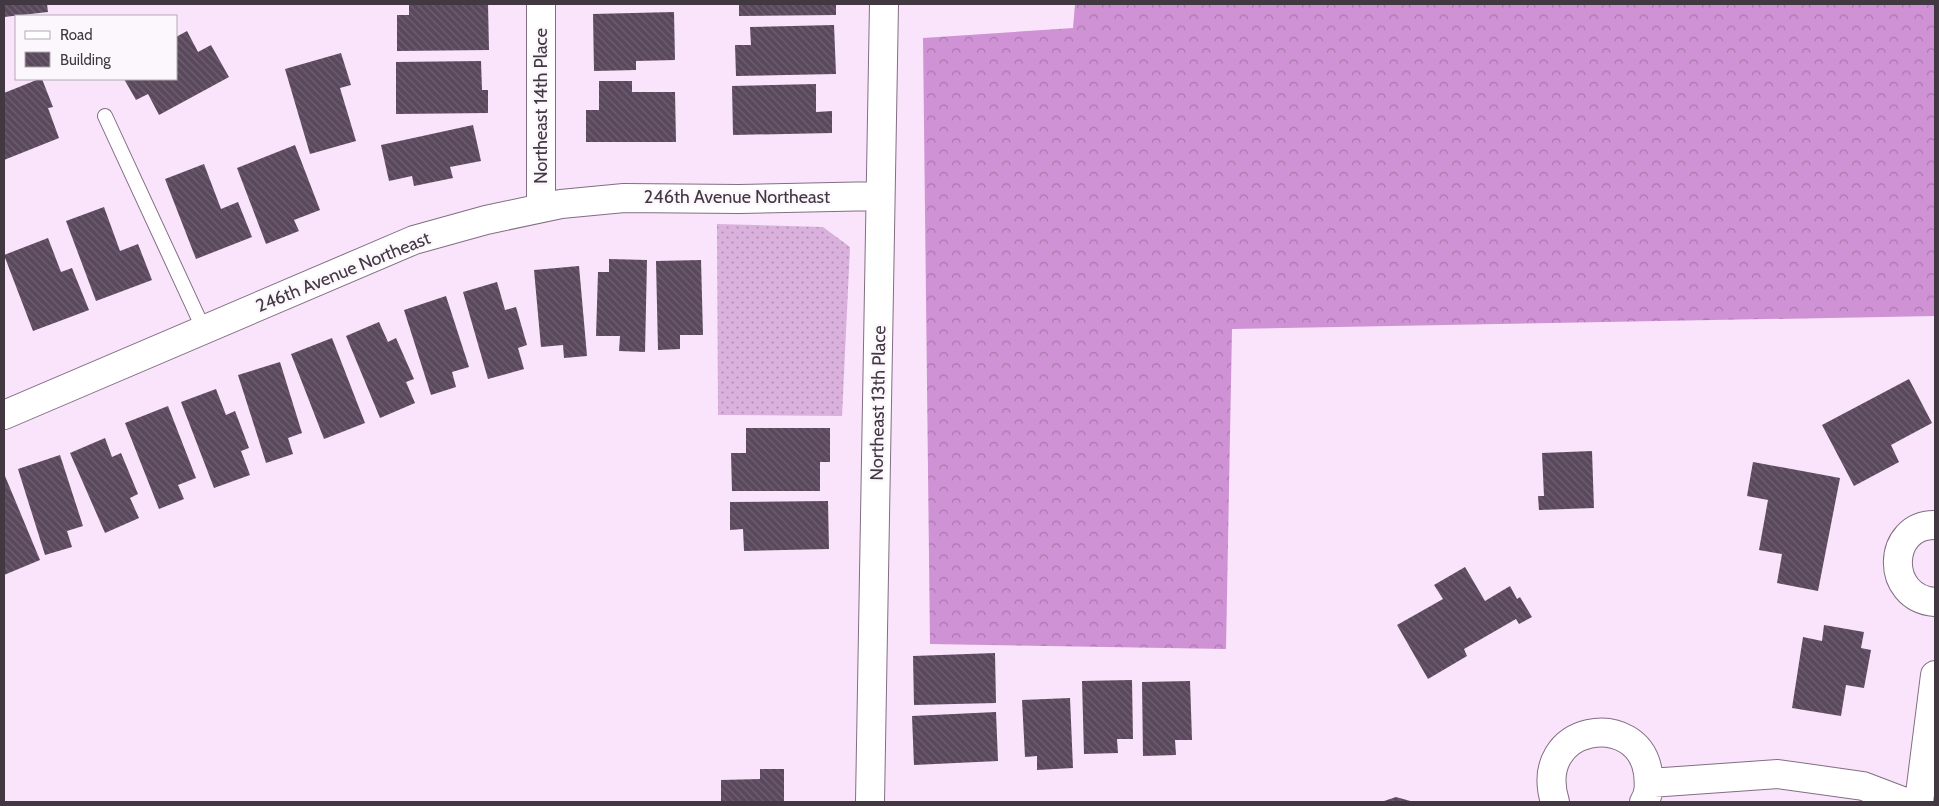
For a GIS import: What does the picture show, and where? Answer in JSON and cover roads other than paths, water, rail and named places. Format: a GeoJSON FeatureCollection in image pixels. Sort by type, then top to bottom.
{"type":"FeatureCollection","features":[{"type":"Feature","properties":{"kind":"street","name":"Northeast 14th Place"},"geometry":{"type":"LineString","coordinates":[[541,4],[541,208]]}},
{"type":"Feature","properties":{"kind":"street","name":"Northeast 13th Place"},"geometry":{"type":"LineString","coordinates":[[870,802],[881,268],[880,196],[884,4]]}},
{"type":"Feature","properties":{"kind":"street","name":"246th Avenue Northeast"},"geometry":{"type":"LineString","coordinates":[[4,415],[414,240],[486,220],[561,204],[624,198],[739,199],[880,196]]}},
{"type":"Feature","properties":{"kind":"street"},"geometry":{"type":"LineString","coordinates":[[1935,525],[1918,529],[1907,537],[1900,548],[1897,561],[1898,575],[1905,587],[1915,596],[1935,602]]}},
{"type":"Feature","properties":{"kind":"street"},"geometry":{"type":"LineString","coordinates":[[1919,802],[1935,675]]}},
{"type":"Feature","properties":{"kind":"street"},"geometry":{"type":"LineString","coordinates":[[1556,802],[1551,788],[1552,772],[1557,757],[1567,744],[1581,735],[1597,732],[1614,733],[1629,740],[1640,752],[1647,767],[1647,793],[1778,774],[1863,786],[1905,802]]}},
{"type":"Feature","properties":{"kind":"lane"},"geometry":{"type":"LineString","coordinates":[[105,116],[204,330]]}}]}
